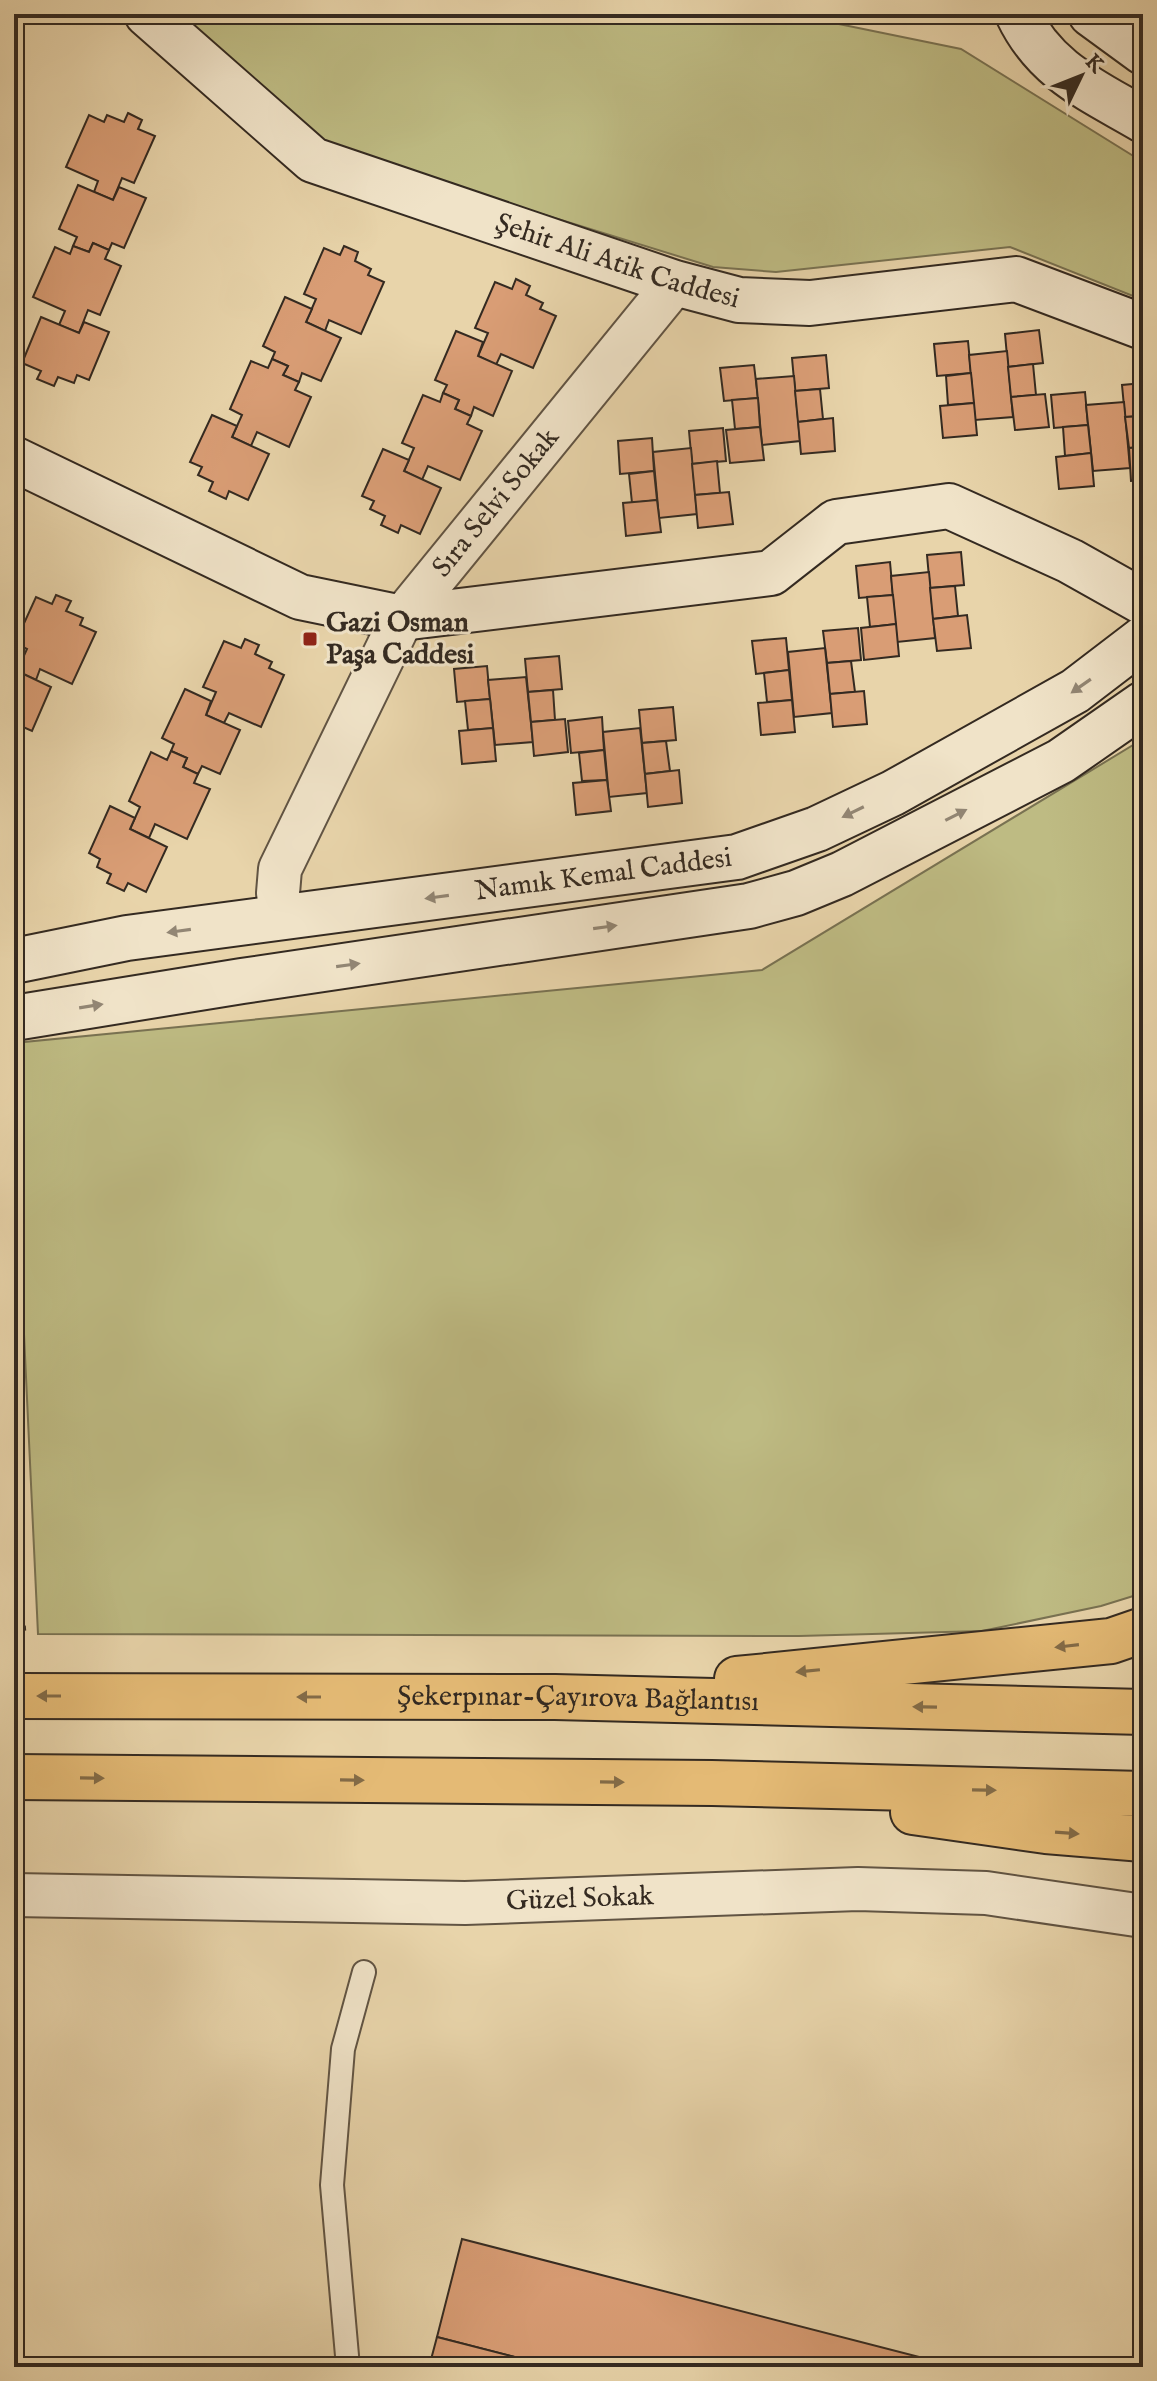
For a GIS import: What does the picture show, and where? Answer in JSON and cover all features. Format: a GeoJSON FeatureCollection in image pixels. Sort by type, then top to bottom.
{"type":"FeatureCollection","features":[{"type":"Feature","properties":{"kind":"highway"},"geometry":{"type":"LineString","coordinates":[[555,1697],[1030,1651],[1111,1641],[1143,1630]]}},
{"type":"Feature","properties":{"kind":"highway","name":"Şekerpınar-Çayırova Bağlantısı"},"geometry":{"type":"LineString","coordinates":[[14,1696],[555,1697],[1143,1712]]}},
{"type":"Feature","properties":{"kind":"highway"},"geometry":{"type":"LineString","coordinates":[[14,1777],[712,1783],[1143,1794]]}},
{"type":"Feature","properties":{"kind":"highway"},"geometry":{"type":"LineString","coordinates":[[712,1783],[1046,1831],[1143,1839]]}},
{"type":"Feature","properties":{"kind":"street","name":"Şehit Ali Atik Caddesi"},"geometry":{"type":"LineString","coordinates":[[147,14],[313,160],[675,283],[739,300],[810,303],[1016,279],[1143,327]]}},
{"type":"Feature","properties":{"kind":"street"},"geometry":{"type":"LineString","coordinates":[[1018,14],[1028,35],[1055,66],[1090,91],[1143,120]]}},
{"type":"Feature","properties":{"kind":"street"},"geometry":{"type":"LineString","coordinates":[[1091,14],[1143,52]]}},
{"type":"Feature","properties":{"kind":"street","name":"Sıra Selvi Sokak"},"geometry":{"type":"LineString","coordinates":[[281,917],[278,893],[280,869],[402,618],[675,283]]}},
{"type":"Feature","properties":{"kind":"street"},"geometry":{"type":"LineString","coordinates":[[14,459],[300,597],[402,618],[771,573],[836,522],[949,506],[1070,561],[1143,602]]}},
{"type":"Feature","properties":{"kind":"street","name":"Namık Kemal Caddesi"},"geometry":{"type":"LineString","coordinates":[[14,961],[127,938],[737,857],[817,829],[893,793],[1075,691],[1143,639]]}},
{"type":"Feature","properties":{"kind":"street","name":"Namık Kemal Caddesi"},"geometry":{"type":"LineString","coordinates":[[14,1018],[258,978],[749,906],[796,893],[842,874],[1061,761],[1143,704]]}},
{"type":"Feature","properties":{"kind":"street","name":"Güzel Sokak"},"geometry":{"type":"LineString","coordinates":[[14,1895],[465,1903],[858,1889],[986,1893],[1143,1916]]}},
{"type":"Feature","properties":{"kind":"lane"},"geometry":{"type":"LineString","coordinates":[[348,2367],[332,2185],[343,2049],[364,1972]]}},
{"type":"Feature","properties":{"kind":"path"},"geometry":{"type":"LineString","coordinates":[[14,1629],[26,1628]]}},
{"type":"Feature","properties":{"kind":"shaded area"},"geometry":{"type":"Polygon","coordinates":[[[171,14],[790,14],[961,49],[1143,162],[1143,300],[1010,247],[776,272],[713,267],[326,147],[171,14]]]}},
{"type":"Feature","properties":{"kind":"shaded area"},"geometry":{"type":"Polygon","coordinates":[[[1143,739],[1143,1593],[1101,1606],[982,1631],[799,1636],[38,1634],[14,1120],[14,1043],[762,970],[1143,739]]]}},
{"type":"Feature","properties":{"kind":"building"},"geometry":{"type":"Polygon","coordinates":[[[128,113],[142,120],[138,129],[155,136],[134,183],[122,178],[113,200],[94,192],[98,181],[66,167],[89,115],[104,122],[107,115],[124,122],[128,113]]]}},
{"type":"Feature","properties":{"kind":"building"},"geometry":{"type":"Polygon","coordinates":[[[78,185],[113,200],[119,187],[146,198],[124,248],[112,243],[109,250],[93,243],[89,252],[73,246],[77,237],[59,229],[78,185]]]}},
{"type":"Feature","properties":{"kind":"building"},"geometry":{"type":"Polygon","coordinates":[[[93,243],[109,250],[105,259],[121,266],[100,315],[88,310],[79,333],[59,325],[65,311],[33,297],[55,247],[70,254],[73,246],[89,252],[93,243]]]}},
{"type":"Feature","properties":{"kind":"building"},"geometry":{"type":"Polygon","coordinates":[[[344,246],[358,252],[355,261],[371,269],[368,275],[384,282],[361,334],[329,320],[325,331],[306,322],[316,299],[304,294],[324,248],[340,255],[344,246]]]}},
{"type":"Feature","properties":{"kind":"building"},"geometry":{"type":"Polygon","coordinates":[[[516,279],[530,286],[526,295],[543,303],[540,309],[556,316],[533,368],[501,354],[496,365],[478,356],[488,333],[475,328],[495,282],[512,289],[516,279]]]}},
{"type":"Feature","properties":{"kind":"building"},"geometry":{"type":"Polygon","coordinates":[[[285,297],[312,309],[306,322],[341,338],[321,381],[302,373],[299,382],[283,375],[288,366],[272,359],[275,352],[263,346],[285,297]]]}},
{"type":"Feature","properties":{"kind":"building"},"geometry":{"type":"Polygon","coordinates":[[[41,317],[79,333],[84,322],[109,332],[89,380],[77,375],[74,383],[58,377],[54,386],[37,379],[41,371],[22,363],[41,317]]]}},
{"type":"Feature","properties":{"kind":"building"},"geometry":{"type":"Polygon","coordinates":[[[1039,330],[1043,363],[1008,367],[1005,334],[1039,330]]]}},
{"type":"Feature","properties":{"kind":"building"},"geometry":{"type":"Polygon","coordinates":[[[456,331],[483,342],[478,356],[512,371],[493,416],[474,407],[471,416],[455,409],[459,400],[443,393],[447,385],[435,380],[456,331]]]}},
{"type":"Feature","properties":{"kind":"building"},"geometry":{"type":"Polygon","coordinates":[[[968,341],[971,373],[937,376],[934,344],[968,341]]]}},
{"type":"Feature","properties":{"kind":"building"},"geometry":{"type":"Polygon","coordinates":[[[1007,351],[1013,417],[975,420],[969,355],[1007,351]]]}},
{"type":"Feature","properties":{"kind":"building"},"geometry":{"type":"Polygon","coordinates":[[[826,355],[829,388],[795,391],[792,358],[826,355]]]}},
{"type":"Feature","properties":{"kind":"building"},"geometry":{"type":"Polygon","coordinates":[[[272,359],[288,366],[283,375],[299,382],[295,390],[311,397],[289,447],[257,432],[251,446],[232,437],[242,415],[230,409],[251,361],[268,368],[272,359]]]}},
{"type":"Feature","properties":{"kind":"building"},"geometry":{"type":"Polygon","coordinates":[[[1033,364],[1036,395],[1011,397],[1008,367],[1033,364]]]}},
{"type":"Feature","properties":{"kind":"building"},"geometry":{"type":"Polygon","coordinates":[[[754,365],[758,398],[724,401],[720,368],[754,365]]]}},
{"type":"Feature","properties":{"kind":"building"},"geometry":{"type":"Polygon","coordinates":[[[971,373],[974,403],[948,405],[946,376],[971,373]]]}},
{"type":"Feature","properties":{"kind":"building"},"geometry":{"type":"Polygon","coordinates":[[[794,376],[800,441],[762,445],[756,379],[794,376]]]}},
{"type":"Feature","properties":{"kind":"building"},"geometry":{"type":"Polygon","coordinates":[[[1143,383],[1143,416],[1125,417],[1122,385],[1143,383]]]}},
{"type":"Feature","properties":{"kind":"building"},"geometry":{"type":"Polygon","coordinates":[[[820,389],[823,419],[798,422],[795,391],[820,389]]]}},
{"type":"Feature","properties":{"kind":"building"},"geometry":{"type":"Polygon","coordinates":[[[1085,392],[1088,425],[1054,428],[1051,395],[1085,392]]]}},
{"type":"Feature","properties":{"kind":"building"},"geometry":{"type":"Polygon","coordinates":[[[443,393],[459,400],[455,409],[471,416],[467,424],[482,431],[460,480],[428,466],[422,480],[404,471],[414,448],[402,443],[423,395],[440,402],[443,393]]]}},
{"type":"Feature","properties":{"kind":"building"},"geometry":{"type":"Polygon","coordinates":[[[1045,394],[1049,427],[1015,430],[1011,397],[1045,394]]]}},
{"type":"Feature","properties":{"kind":"building"},"geometry":{"type":"Polygon","coordinates":[[[758,398],[760,427],[735,429],[732,400],[758,398]]]}},
{"type":"Feature","properties":{"kind":"building"},"geometry":{"type":"Polygon","coordinates":[[[1124,402],[1130,468],[1093,471],[1086,405],[1124,402]]]}},
{"type":"Feature","properties":{"kind":"building"},"geometry":{"type":"Polygon","coordinates":[[[974,403],[977,435],[943,438],[940,406],[974,403]]]}},
{"type":"Feature","properties":{"kind":"building"},"geometry":{"type":"Polygon","coordinates":[[[212,415],[237,426],[232,437],[269,454],[248,500],[229,491],[226,499],[209,491],[213,482],[198,475],[202,467],[190,462],[212,415]]]}},
{"type":"Feature","properties":{"kind":"building"},"geometry":{"type":"Polygon","coordinates":[[[1143,416],[1143,447],[1129,448],[1125,417],[1143,416]]]}},
{"type":"Feature","properties":{"kind":"building"},"geometry":{"type":"Polygon","coordinates":[[[833,418],[835,451],[801,454],[798,422],[833,418]]]}},
{"type":"Feature","properties":{"kind":"building"},"geometry":{"type":"Polygon","coordinates":[[[1088,425],[1091,453],[1065,456],[1063,427],[1088,425]]]}},
{"type":"Feature","properties":{"kind":"building"},"geometry":{"type":"Polygon","coordinates":[[[760,427],[764,460],[730,463],[726,430],[760,427]]]}},
{"type":"Feature","properties":{"kind":"building"},"geometry":{"type":"Polygon","coordinates":[[[723,428],[726,461],[692,464],[689,431],[723,428]]]}},
{"type":"Feature","properties":{"kind":"building"},"geometry":{"type":"Polygon","coordinates":[[[652,438],[654,471],[620,474],[618,441],[652,438]]]}},
{"type":"Feature","properties":{"kind":"building"},"geometry":{"type":"Polygon","coordinates":[[[1143,447],[1143,480],[1131,481],[1129,448],[1143,447]]]}},
{"type":"Feature","properties":{"kind":"building"},"geometry":{"type":"Polygon","coordinates":[[[691,448],[697,514],[659,518],[653,452],[691,448]]]}},
{"type":"Feature","properties":{"kind":"building"},"geometry":{"type":"Polygon","coordinates":[[[383,449],[409,460],[404,471],[441,488],[420,534],[401,525],[398,533],[381,525],[385,516],[370,509],[374,501],[362,496],[383,449]]]}},
{"type":"Feature","properties":{"kind":"building"},"geometry":{"type":"Polygon","coordinates":[[[1091,453],[1094,486],[1059,489],[1056,457],[1091,453]]]}},
{"type":"Feature","properties":{"kind":"building"},"geometry":{"type":"Polygon","coordinates":[[[717,461],[720,493],[695,495],[692,464],[717,461]]]}},
{"type":"Feature","properties":{"kind":"building"},"geometry":{"type":"Polygon","coordinates":[[[654,471],[657,500],[632,503],[629,474],[654,471]]]}},
{"type":"Feature","properties":{"kind":"building"},"geometry":{"type":"Polygon","coordinates":[[[729,492],[733,524],[698,528],[695,495],[729,492]]]}},
{"type":"Feature","properties":{"kind":"building"},"geometry":{"type":"Polygon","coordinates":[[[657,500],[661,532],[626,536],[623,503],[657,500]]]}},
{"type":"Feature","properties":{"kind":"building"},"geometry":{"type":"Polygon","coordinates":[[[961,552],[964,585],[930,588],[927,555],[961,552]]]}},
{"type":"Feature","properties":{"kind":"building"},"geometry":{"type":"Polygon","coordinates":[[[890,562],[893,595],[859,598],[856,566],[890,562]]]}},
{"type":"Feature","properties":{"kind":"building"},"geometry":{"type":"Polygon","coordinates":[[[929,572],[935,638],[897,642],[891,576],[929,572]]]}},
{"type":"Feature","properties":{"kind":"building"},"geometry":{"type":"Polygon","coordinates":[[[955,586],[958,616],[933,619],[930,588],[955,586]]]}},
{"type":"Feature","properties":{"kind":"building"},"geometry":{"type":"Polygon","coordinates":[[[56,595],[71,601],[66,611],[83,618],[80,625],[96,632],[72,684],[40,669],[36,680],[17,671],[27,649],[15,643],[36,597],[52,604],[56,595]]]}},
{"type":"Feature","properties":{"kind":"building"},"geometry":{"type":"Polygon","coordinates":[[[893,595],[896,624],[870,627],[867,597],[893,595]]]}},
{"type":"Feature","properties":{"kind":"building"},"geometry":{"type":"Polygon","coordinates":[[[967,615],[971,648],[937,651],[933,619],[967,615]]]}},
{"type":"Feature","properties":{"kind":"building"},"geometry":{"type":"Polygon","coordinates":[[[896,624],[899,656],[864,660],[861,628],[896,624]]]}},
{"type":"Feature","properties":{"kind":"building"},"geometry":{"type":"Polygon","coordinates":[[[858,628],[861,660],[827,663],[823,631],[858,628]]]}},
{"type":"Feature","properties":{"kind":"building"},"geometry":{"type":"Polygon","coordinates":[[[786,638],[789,670],[756,674],[752,641],[786,638]]]}},
{"type":"Feature","properties":{"kind":"building"},"geometry":{"type":"Polygon","coordinates":[[[245,639],[259,645],[255,654],[272,662],[269,668],[284,675],[261,727],[229,713],[224,723],[206,715],[216,692],[203,687],[224,641],[241,648],[245,639]]]}},
{"type":"Feature","properties":{"kind":"building"},"geometry":{"type":"Polygon","coordinates":[[[825,648],[832,713],[794,717],[788,652],[825,648]]]}},
{"type":"Feature","properties":{"kind":"building"},"geometry":{"type":"Polygon","coordinates":[[[14,654],[23,658],[17,671],[51,687],[32,731],[14,723],[14,654]]]}},
{"type":"Feature","properties":{"kind":"building"},"geometry":{"type":"Polygon","coordinates":[[[559,656],[562,689],[528,692],[525,659],[559,656]]]}},
{"type":"Feature","properties":{"kind":"building"},"geometry":{"type":"Polygon","coordinates":[[[851,661],[855,692],[830,694],[827,663],[851,661]]]}},
{"type":"Feature","properties":{"kind":"building"},"geometry":{"type":"Polygon","coordinates":[[[487,666],[490,699],[457,702],[454,669],[487,666]]]}},
{"type":"Feature","properties":{"kind":"building"},"geometry":{"type":"Polygon","coordinates":[[[789,670],[792,700],[767,702],[764,673],[789,670]]]}},
{"type":"Feature","properties":{"kind":"building"},"geometry":{"type":"Polygon","coordinates":[[[526,677],[533,742],[495,745],[488,680],[526,677]]]}},
{"type":"Feature","properties":{"kind":"building"},"geometry":{"type":"Polygon","coordinates":[[[185,689],[211,701],[206,715],[240,730],[220,774],[202,766],[198,774],[183,767],[187,758],[171,751],[174,744],[162,738],[185,689]]]}},
{"type":"Feature","properties":{"kind":"building"},"geometry":{"type":"Polygon","coordinates":[[[553,690],[555,720],[531,722],[528,692],[553,690]]]}},
{"type":"Feature","properties":{"kind":"building"},"geometry":{"type":"Polygon","coordinates":[[[864,691],[867,724],[833,727],[830,694],[864,691]]]}},
{"type":"Feature","properties":{"kind":"building"},"geometry":{"type":"Polygon","coordinates":[[[490,699],[493,728],[468,730],[465,701],[490,699]]]}},
{"type":"Feature","properties":{"kind":"building"},"geometry":{"type":"Polygon","coordinates":[[[792,700],[795,732],[761,735],[758,703],[792,700]]]}},
{"type":"Feature","properties":{"kind":"building"},"geometry":{"type":"Polygon","coordinates":[[[673,707],[676,740],[642,743],[639,710],[673,707]]]}},
{"type":"Feature","properties":{"kind":"building"},"geometry":{"type":"Polygon","coordinates":[[[602,717],[604,750],[571,753],[568,721],[602,717]]]}},
{"type":"Feature","properties":{"kind":"building"},"geometry":{"type":"Polygon","coordinates":[[[565,719],[568,752],[534,756],[531,722],[565,719]]]}},
{"type":"Feature","properties":{"kind":"building"},"geometry":{"type":"Polygon","coordinates":[[[493,728],[496,761],[462,764],[459,731],[493,728]]]}},
{"type":"Feature","properties":{"kind":"building"},"geometry":{"type":"Polygon","coordinates":[[[640,728],[647,793],[609,797],[603,732],[640,728]]]}},
{"type":"Feature","properties":{"kind":"building"},"geometry":{"type":"Polygon","coordinates":[[[666,741],[670,771],[645,774],[642,743],[666,741]]]}},
{"type":"Feature","properties":{"kind":"building"},"geometry":{"type":"Polygon","coordinates":[[[604,750],[607,780],[582,781],[579,753],[604,750]]]}},
{"type":"Feature","properties":{"kind":"building"},"geometry":{"type":"Polygon","coordinates":[[[171,751],[187,758],[183,767],[198,774],[194,783],[210,789],[187,839],[155,824],[149,838],[130,829],[140,807],[129,801],[151,752],[167,760],[171,751]]]}},
{"type":"Feature","properties":{"kind":"building"},"geometry":{"type":"Polygon","coordinates":[[[679,770],[682,803],[648,807],[645,774],[679,770]]]}},
{"type":"Feature","properties":{"kind":"building"},"geometry":{"type":"Polygon","coordinates":[[[607,780],[611,811],[576,815],[573,783],[607,780]]]}},
{"type":"Feature","properties":{"kind":"building"},"geometry":{"type":"Polygon","coordinates":[[[110,806],[135,818],[130,829],[167,847],[146,892],[128,883],[124,891],[107,883],[111,874],[97,867],[100,859],[89,853],[110,806]]]}},
{"type":"Feature","properties":{"kind":"building"},"geometry":{"type":"Polygon","coordinates":[[[462,2239],[958,2367],[554,2367],[437,2337],[462,2239]]]}},
{"type":"Feature","properties":{"kind":"building"},"geometry":{"type":"Polygon","coordinates":[[[437,2337],[554,2367],[429,2367],[437,2337]]]}},
{"type":"Feature","properties":{"kind":"place","name":"Gazi Osman Paşa Caddesi"},"geometry":{"type":"Point","coordinates":[310,639]}}]}
